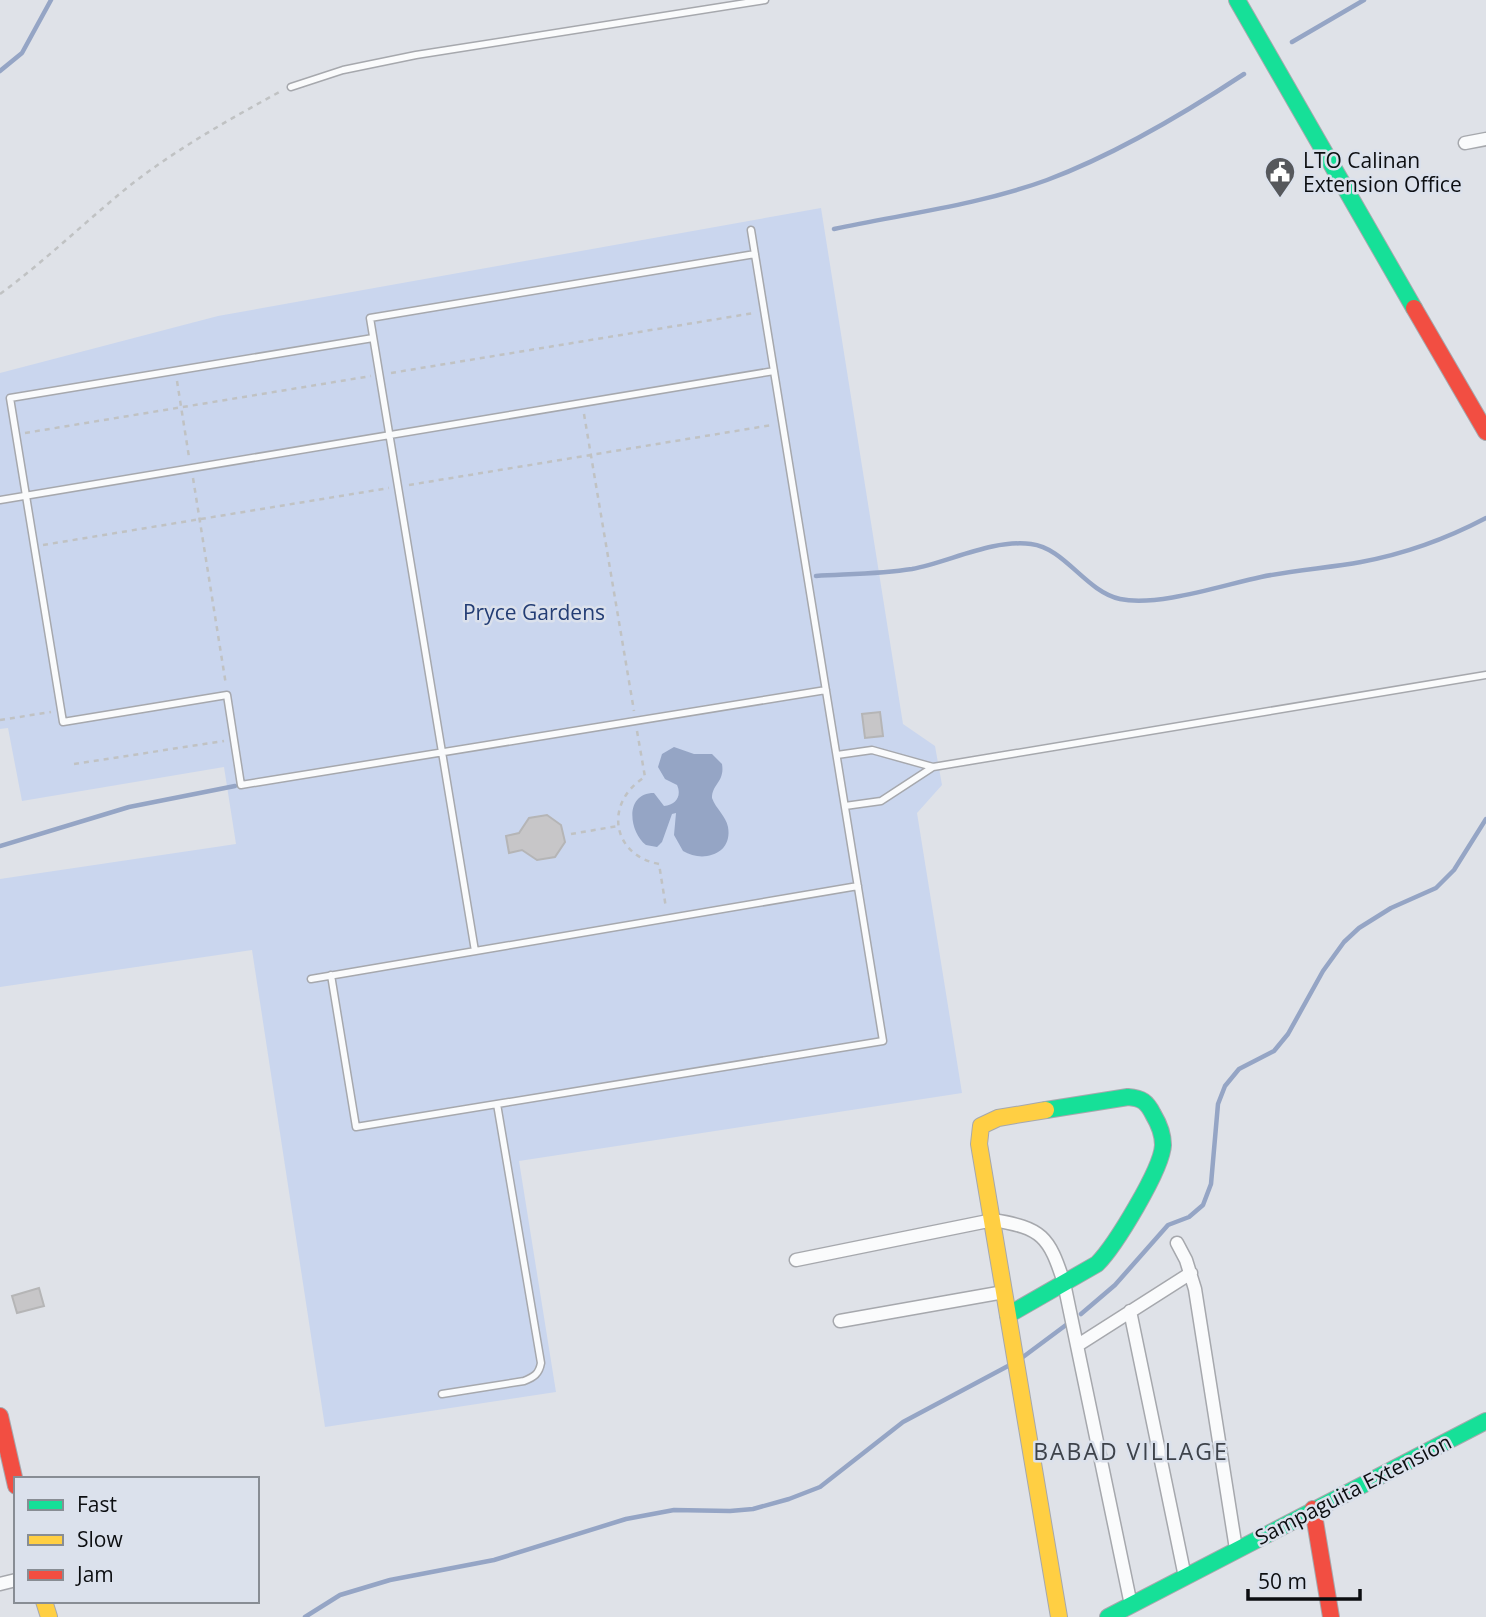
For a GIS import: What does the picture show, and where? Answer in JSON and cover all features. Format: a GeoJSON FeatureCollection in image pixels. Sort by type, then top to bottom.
{"type":"FeatureCollection","features":[{"type":"Feature","properties":{"kind":"main road"},"geometry":{"type":"LineString","coordinates":[[1237,0],[1486,432]]}},
{"type":"Feature","properties":{"kind":"main road"},"geometry":{"type":"LineString","coordinates":[[1008,1315],[1097,1264],[1107,1254],[1149,1182],[1160,1159],[1163,1145],[1161,1127],[1148,1104],[1140,1098],[1128,1097],[998,1118],[981,1126],[979,1144],[1059,1617]]}},
{"type":"Feature","properties":{"kind":"main road"},"geometry":{"type":"LineString","coordinates":[[0,1416],[14,1477]]}},
{"type":"Feature","properties":{"kind":"main road","name":"Sampaguita Extension"},"geometry":{"type":"LineString","coordinates":[[1108,1617],[1486,1421]]}},
{"type":"Feature","properties":{"kind":"main road"},"geometry":{"type":"LineString","coordinates":[[1313,1509],[1331,1617]]}},
{"type":"Feature","properties":{"kind":"street"},"geometry":{"type":"LineString","coordinates":[[1465,143],[1486,139]]}},
{"type":"Feature","properties":{"kind":"street"},"geometry":{"type":"LineString","coordinates":[[796,1260],[993,1220],[1020,1224],[1046,1240],[1055,1254],[1064,1283],[1131,1605]]}},
{"type":"Feature","properties":{"kind":"street"},"geometry":{"type":"LineString","coordinates":[[1177,1243],[1191,1273],[1236,1549]]}},
{"type":"Feature","properties":{"kind":"street"},"geometry":{"type":"LineString","coordinates":[[1077,1345],[1191,1273]]}},
{"type":"Feature","properties":{"kind":"street"},"geometry":{"type":"LineString","coordinates":[[840,1321],[1004,1292]]}},
{"type":"Feature","properties":{"kind":"street"},"geometry":{"type":"LineString","coordinates":[[1130,1311],[1185,1577]]}},
{"type":"Feature","properties":{"kind":"lane"},"geometry":{"type":"LineString","coordinates":[[290,86],[343,70],[416,55],[765,0]]}},
{"type":"Feature","properties":{"kind":"lane"},"geometry":{"type":"LineString","coordinates":[[331,975],[356,1127],[883,1041],[751,230]]}},
{"type":"Feature","properties":{"kind":"lane"},"geometry":{"type":"LineString","coordinates":[[475,951],[370,318],[755,254]]}},
{"type":"Feature","properties":{"kind":"lane"},"geometry":{"type":"LineString","coordinates":[[373,338],[10,398],[63,722],[227,695],[241,785],[826,690]]}},
{"type":"Feature","properties":{"kind":"lane"},"geometry":{"type":"LineString","coordinates":[[0,500],[774,371]]}},
{"type":"Feature","properties":{"kind":"lane"},"geometry":{"type":"LineString","coordinates":[[845,806],[881,801],[933,767],[1486,675]]}},
{"type":"Feature","properties":{"kind":"lane"},"geometry":{"type":"LineString","coordinates":[[837,755],[872,750],[933,767]]}},
{"type":"Feature","properties":{"kind":"lane"},"geometry":{"type":"LineString","coordinates":[[311,979],[858,886]]}},
{"type":"Feature","properties":{"kind":"lane"},"geometry":{"type":"LineString","coordinates":[[442,1394],[524,1381],[540,1370],[541,1363],[497,1104]]}},
{"type":"Feature","properties":{"kind":"path"},"geometry":{"type":"LineString","coordinates":[[0,294],[150,171],[233,118],[290,86]]}},
{"type":"Feature","properties":{"kind":"path"},"geometry":{"type":"LineString","coordinates":[[176,370],[227,695]]}},
{"type":"Feature","properties":{"kind":"path"},"geometry":{"type":"LineString","coordinates":[[582,403],[645,778],[626,792],[621,803],[618,826],[632,852],[649,862],[659,864],[668,918]]}},
{"type":"Feature","properties":{"kind":"path"},"geometry":{"type":"LineString","coordinates":[[0,720],[61,710]]}},
{"type":"Feature","properties":{"kind":"path"},"geometry":{"type":"LineString","coordinates":[[74,764],[234,739]]}},
{"type":"Feature","properties":{"kind":"path"},"geometry":{"type":"LineString","coordinates":[[571,834],[618,826]]}},
{"type":"Feature","properties":{"kind":"green space","name":"Pryce Gardens"},"geometry":{"type":"Polygon","coordinates":[[[821,208],[903,724],[935,746],[942,785],[917,813],[962,1093],[519,1161],[556,1392],[325,1427],[252,950],[0,987],[0,879],[236,844],[224,767],[22,801],[8,728],[0,729],[0,373],[218,316],[821,208]]]}},
{"type":"Feature","properties":{"kind":"shaded area"},"geometry":{"type":"Polygon","coordinates":[[[674,747],[694,754],[712,754],[722,764],[722,775],[712,798],[727,823],[728,837],[726,844],[714,854],[699,856],[683,851],[674,835],[676,813],[672,814],[662,842],[657,847],[646,845],[640,839],[633,823],[634,806],[644,795],[654,793],[664,806],[675,802],[678,796],[677,785],[665,779],[658,767],[662,754],[674,747]]]}},
{"type":"Feature","properties":{"kind":"building"},"geometry":{"type":"Polygon","coordinates":[[[880,712],[883,736],[865,738],[862,714],[880,712]]]}},
{"type":"Feature","properties":{"kind":"building"},"geometry":{"type":"Polygon","coordinates":[[[547,815],[561,825],[565,842],[555,857],[537,860],[522,850],[509,853],[506,836],[519,833],[529,818],[547,815]]]}},
{"type":"Feature","properties":{"kind":"building"},"geometry":{"type":"Polygon","coordinates":[[[39,1288],[44,1306],[17,1313],[12,1296],[39,1288]]]}},
{"type":"Feature","properties":{"kind":"waterway"},"geometry":{"type":"LineString","coordinates":[[0,71],[22,53],[51,0]]}},
{"type":"Feature","properties":{"kind":"waterway"},"geometry":{"type":"LineString","coordinates":[[1292,42],[1364,0]]}},
{"type":"Feature","properties":{"kind":"waterway"},"geometry":{"type":"LineString","coordinates":[[834,229],[968,203],[1047,180],[1148,132],[1244,74]]}},
{"type":"Feature","properties":{"kind":"waterway"},"geometry":{"type":"LineString","coordinates":[[816,576],[912,569],[986,548],[1016,543],[1031,544],[1054,553],[1108,595],[1135,601],[1153,600],[1273,575],[1377,559],[1425,544],[1486,518]]}},
{"type":"Feature","properties":{"kind":"waterway"},"geometry":{"type":"LineString","coordinates":[[0,846],[129,807],[235,786]]}},
{"type":"Feature","properties":{"kind":"waterway"},"geometry":{"type":"LineString","coordinates":[[1081,1314],[1115,1285],[1168,1225],[1189,1217],[1203,1205],[1211,1184],[1218,1104],[1225,1086],[1239,1069],[1274,1051],[1288,1034],[1323,971],[1344,942],[1359,928],[1391,908],[1436,888],[1454,870],[1486,819]]}},
{"type":"Feature","properties":{"kind":"waterway"},"geometry":{"type":"LineString","coordinates":[[1023,1357],[1066,1325]]}},
{"type":"Feature","properties":{"kind":"waterway"},"geometry":{"type":"LineString","coordinates":[[305,1617],[340,1595],[390,1580],[494,1560],[626,1519],[674,1510],[753,1509],[789,1499],[820,1487],[903,1422],[1008,1366]]}},
{"type":"Feature","properties":{"kind":"traffic: fast"},"geometry":{"type":"LineString","coordinates":[[1237,0],[1414,308]]}},
{"type":"Feature","properties":{"kind":"traffic: fast"},"geometry":{"type":"LineString","coordinates":[[1008,1315],[1097,1264],[1136,1207],[1161,1156],[1163,1145],[1160,1129],[1151,1110],[1144,1101],[1137,1098],[1128,1097],[1046,1110]]}},
{"type":"Feature","properties":{"kind":"traffic: fast"},"geometry":{"type":"LineString","coordinates":[[1108,1617],[1486,1421]]}},
{"type":"Feature","properties":{"kind":"traffic: slow"},"geometry":{"type":"LineString","coordinates":[[1046,1110],[998,1118],[981,1126],[979,1144],[1059,1617]]}},
{"type":"Feature","properties":{"kind":"traffic: slow"},"geometry":{"type":"LineString","coordinates":[[45,1603],[49,1617]]}},
{"type":"Feature","properties":{"kind":"traffic: jam"},"geometry":{"type":"LineString","coordinates":[[1414,308],[1486,432]]}},
{"type":"Feature","properties":{"kind":"traffic: jam"},"geometry":{"type":"LineString","coordinates":[[0,1416],[14,1477]]}},
{"type":"Feature","properties":{"kind":"traffic: jam"},"geometry":{"type":"LineString","coordinates":[[1313,1509],[1331,1617]]}},
{"type":"Feature","properties":{"kind":"place","name":"LTO Calinan Extension Office"},"geometry":{"type":"Point","coordinates":[1280,199]}},
{"type":"Feature","properties":{"kind":"district","name":"BABAD VILLAGE"},"geometry":{"type":"Point","coordinates":[1131,1451]}}]}
